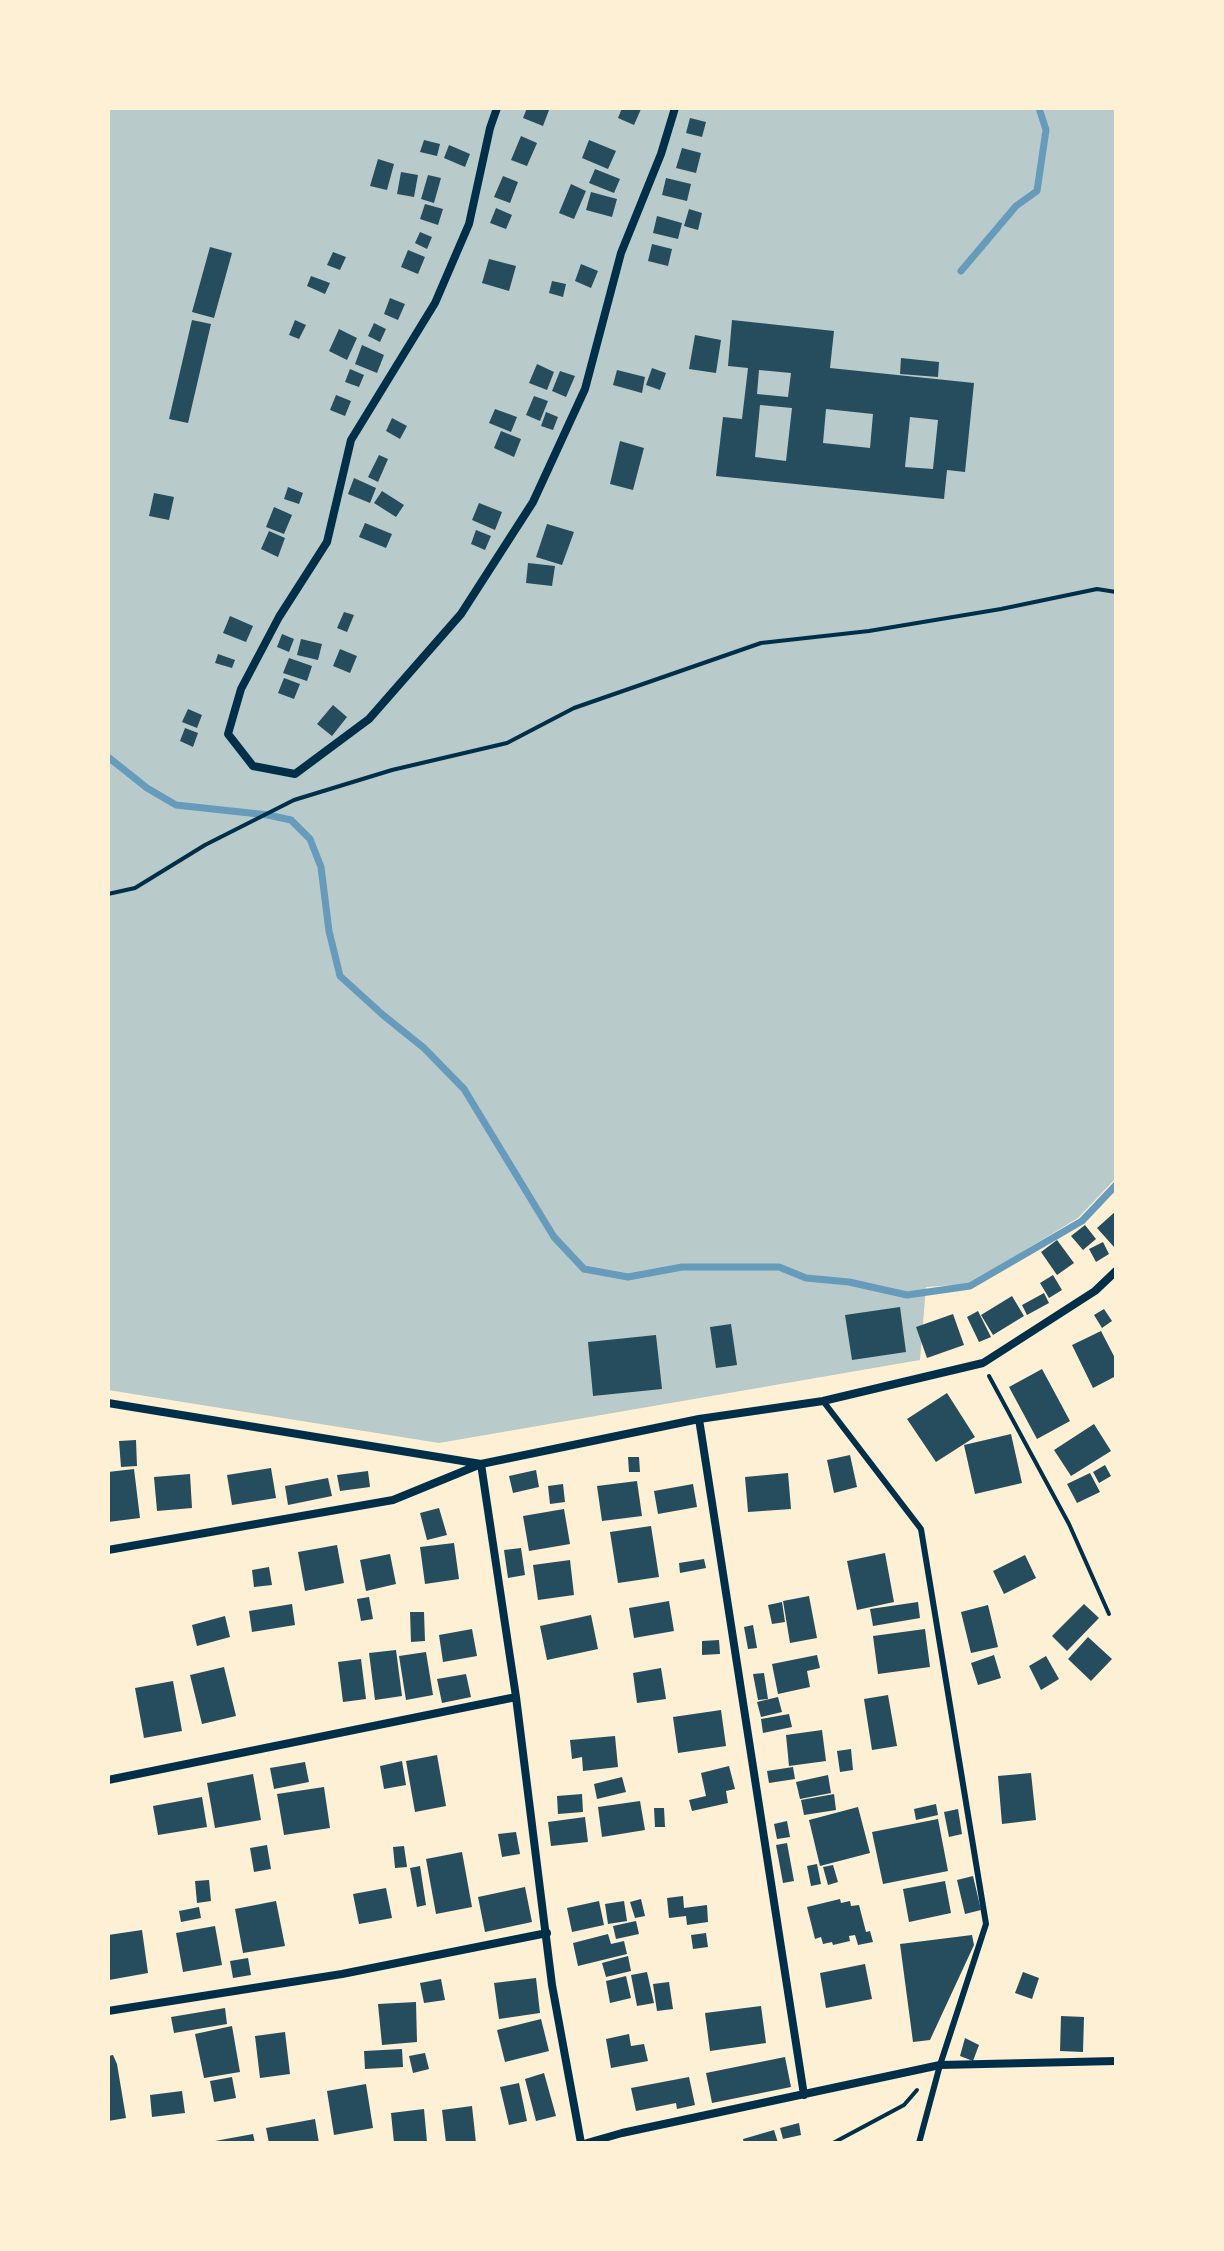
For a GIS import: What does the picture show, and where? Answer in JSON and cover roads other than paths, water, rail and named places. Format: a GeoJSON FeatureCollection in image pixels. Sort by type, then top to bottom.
{"type":"FeatureCollection","features":[{"type":"Feature","properties":{"kind":"street"},"geometry":{"type":"LineString","coordinates":[[497,108],[469,224],[435,303],[351,440],[327,542],[279,617],[241,689],[228,734],[253,766],[295,774],[369,719],[461,614],[533,502],[585,389],[621,253],[661,154],[675,108]]}},
{"type":"Feature","properties":{"kind":"street"},"geometry":{"type":"LineString","coordinates":[[108,1550],[393,1500],[481,1464],[699,1419],[823,1401],[983,1363],[1095,1291],[1116,1271]]}},
{"type":"Feature","properties":{"kind":"street"},"geometry":{"type":"LineString","coordinates":[[108,1403],[481,1464]]}},
{"type":"Feature","properties":{"kind":"street"},"geometry":{"type":"LineString","coordinates":[[699,1419],[804,2095]]}},
{"type":"Feature","properties":{"kind":"street"},"geometry":{"type":"LineString","coordinates":[[481,1464],[516,1697],[552,1985],[584,2143],[940,2065],[1116,2061]]}},
{"type":"Feature","properties":{"kind":"street"},"geometry":{"type":"LineString","coordinates":[[108,1780],[516,1697]]}},
{"type":"Feature","properties":{"kind":"street"},"geometry":{"type":"LineString","coordinates":[[108,2011],[342,1974],[547,1933]]}},
{"type":"Feature","properties":{"kind":"lane"},"geometry":{"type":"LineString","coordinates":[[823,1401],[921,1529],[986,1924],[940,2065],[919,2143]]}},
{"type":"Feature","properties":{"kind":"waterway"},"geometry":{"type":"LineString","coordinates":[[961,271],[1016,206],[1037,191],[1046,130],[1039,108]]}},
{"type":"Feature","properties":{"kind":"waterway"},"geometry":{"type":"LineString","coordinates":[[108,757],[147,788],[176,805],[291,820],[310,839],[321,867],[329,931],[340,976],[424,1048],[464,1089],[554,1237],[584,1269],[628,1277],[682,1267],[779,1267],[806,1278],[849,1282],[907,1295],[970,1286],[1082,1221],[1116,1185]]}}]}
